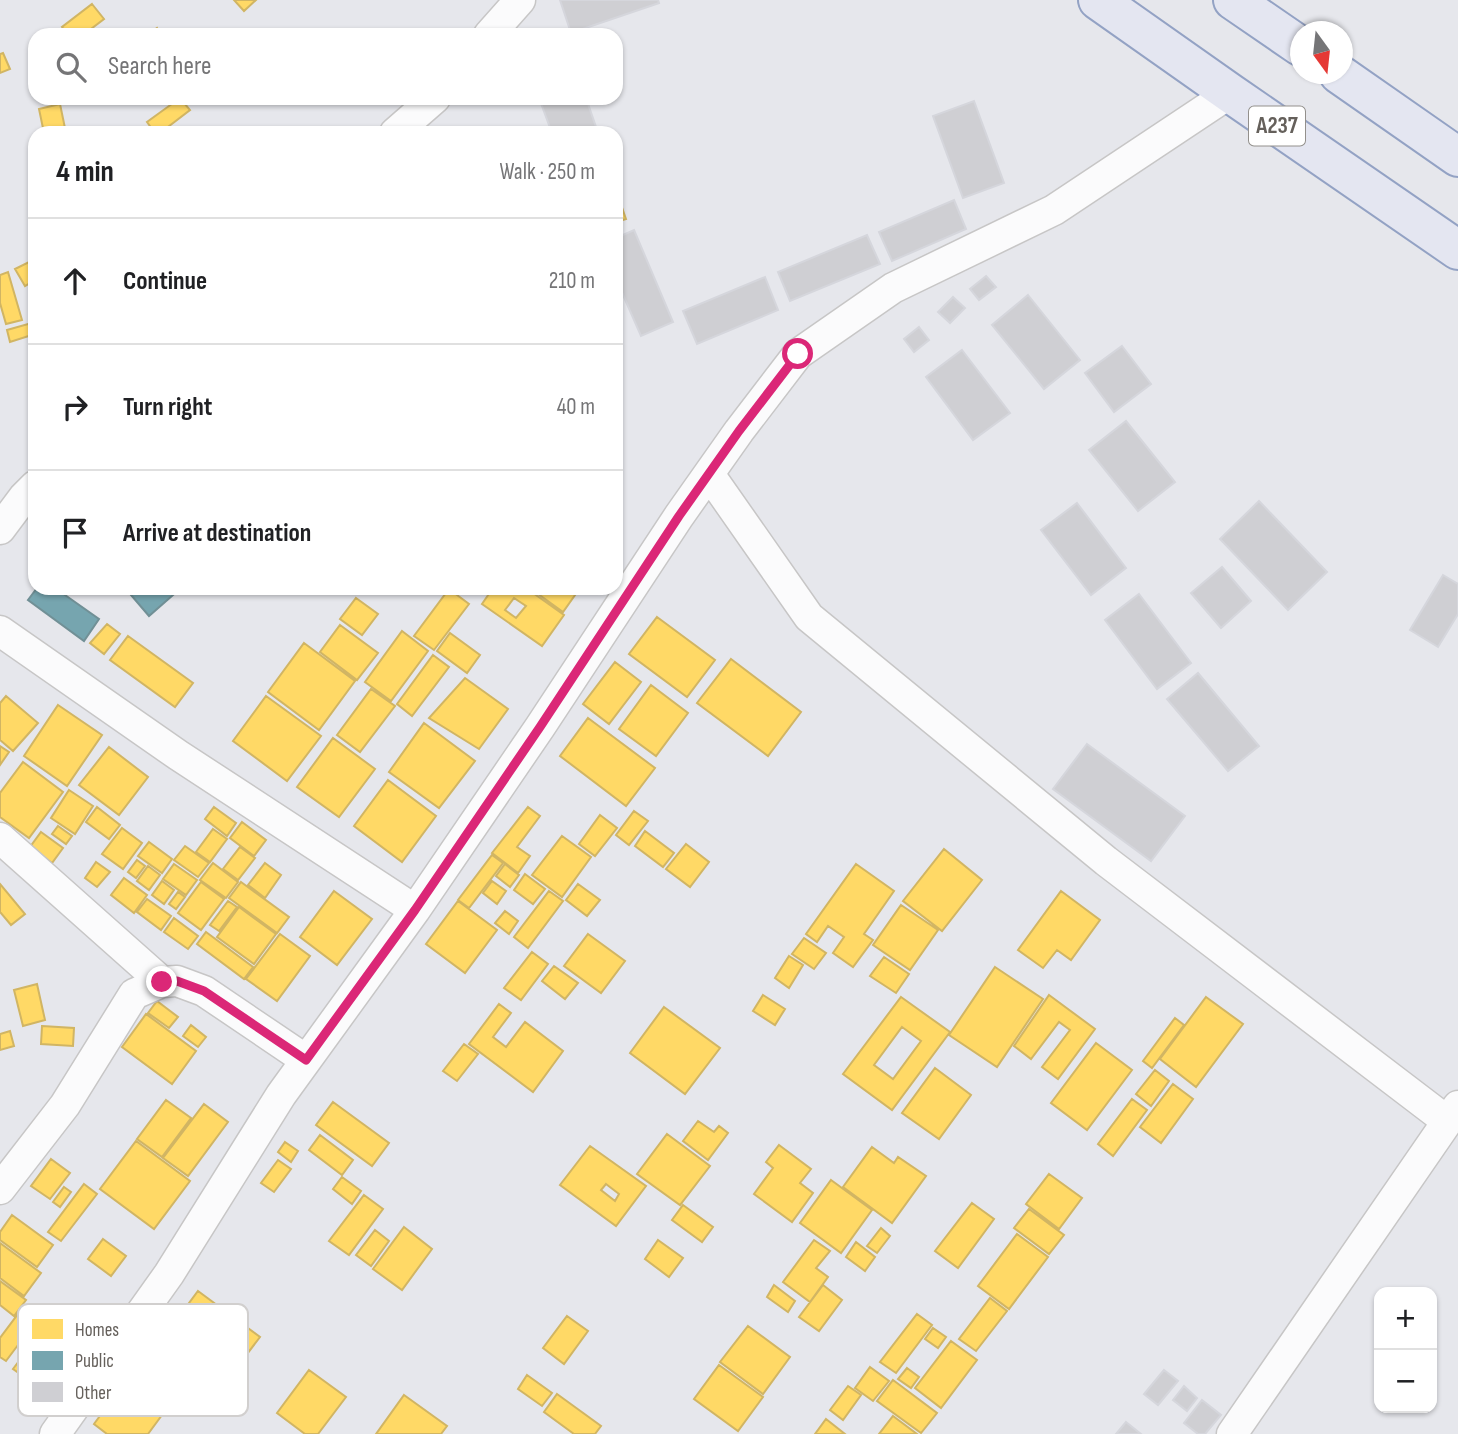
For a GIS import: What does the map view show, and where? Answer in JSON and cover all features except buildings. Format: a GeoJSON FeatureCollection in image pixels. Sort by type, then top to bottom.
{"type":"FeatureCollection","features":[{"type":"Feature","properties":{"kind":"highway","name":"A237"},"geometry":{"type":"LineString","coordinates":[[1098,0],[1458,250]]}},
{"type":"Feature","properties":{"kind":"highway"},"geometry":{"type":"LineString","coordinates":[[1233,0],[1290,39]]}},
{"type":"Feature","properties":{"kind":"highway"},"geometry":{"type":"LineString","coordinates":[[1353,84],[1458,157]]}},
{"type":"Feature","properties":{"kind":"street"},"geometry":{"type":"LineString","coordinates":[[495,28],[520,0]]}},
{"type":"Feature","properties":{"kind":"street"},"geometry":{"type":"LineString","coordinates":[[147,1304],[281,1095],[415,910],[679,516],[798,354],[893,288],[1054,210],[1230,93]]}},
{"type":"Feature","properties":{"kind":"street"},"geometry":{"type":"LineString","coordinates":[[403,126],[427,105]]}},
{"type":"Feature","properties":{"kind":"street"},"geometry":{"type":"LineString","coordinates":[[709,474],[809,617],[1107,861],[1452,1113],[1232,1434]]}},
{"type":"Feature","properties":{"kind":"street"},"geometry":{"type":"LineString","coordinates":[[0,529],[28,493]]}},
{"type":"Feature","properties":{"kind":"street"},"geometry":{"type":"LineString","coordinates":[[0,631],[178,755],[415,910]]}},
{"type":"Feature","properties":{"kind":"street"},"geometry":{"type":"LineString","coordinates":[[0,838],[162,982]]}},
{"type":"Feature","properties":{"kind":"street"},"geometry":{"type":"LineString","coordinates":[[0,1189],[65,1105],[134,994],[162,982],[177,981],[204,991],[306,1060]]}},
{"type":"Feature","properties":{"kind":"street"},"geometry":{"type":"LineString","coordinates":[[55,1434],[68,1416]]}},
{"type":"Feature","properties":{"kind":"route"},"geometry":{"type":"LineString","coordinates":[[162,982],[177,981],[204,991],[306,1060],[415,910],[679,516],[798,354]]}}]}
